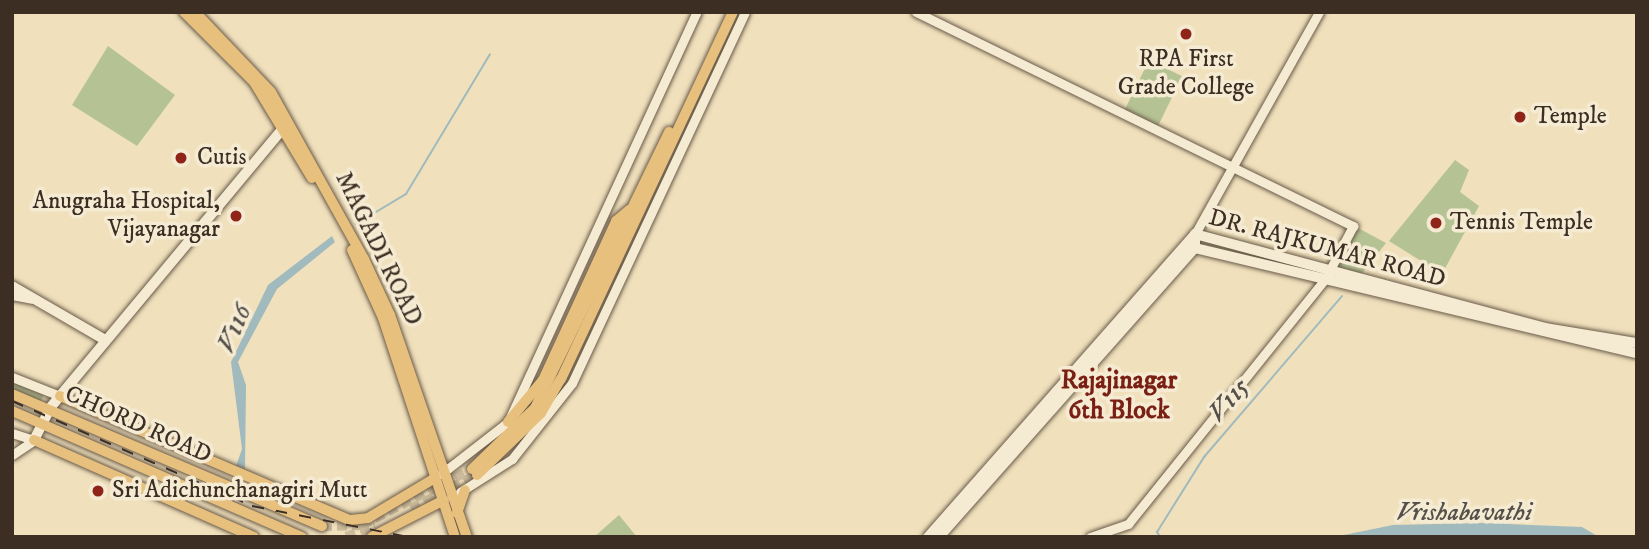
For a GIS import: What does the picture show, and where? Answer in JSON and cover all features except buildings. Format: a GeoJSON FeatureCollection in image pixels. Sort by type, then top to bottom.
{"type":"FeatureCollection","features":[{"type":"Feature","properties":{"kind":"main road","name":"MAGADI ROAD"},"geometry":{"type":"LineString","coordinates":[[184,12],[254,82],[287,125]]}},
{"type":"Feature","properties":{"kind":"main road","name":"MAGADI ROAD"},"geometry":{"type":"LineString","coordinates":[[195,12],[260,76],[390,314],[436,477],[452,518],[455,537]]}},
{"type":"Feature","properties":{"kind":"main road"},"geometry":{"type":"LineString","coordinates":[[508,422],[543,380],[616,221],[642,208],[726,12]]}},
{"type":"Feature","properties":{"kind":"main road"},"geometry":{"type":"LineString","coordinates":[[474,472],[535,408],[642,208],[733,12]]}},
{"type":"Feature","properties":{"kind":"main road"},"geometry":{"type":"LineString","coordinates":[[254,537],[34,440],[50,408],[287,125]]}},
{"type":"Feature","properties":{"kind":"main road","name":"DR. RAJKUMAR ROAD"},"geometry":{"type":"LineString","coordinates":[[928,537],[1195,234],[1328,276],[1541,335],[1637,353]]}},
{"type":"Feature","properties":{"kind":"main road","name":"DR. RAJKUMAR ROAD"},"geometry":{"type":"LineString","coordinates":[[939,537],[1195,248],[1328,276],[1600,341],[1637,343]]}},
{"type":"Feature","properties":{"kind":"main road"},"geometry":{"type":"LineString","coordinates":[[12,286],[105,340]]}},
{"type":"Feature","properties":{"kind":"main road","name":"CHORD ROAD"},"geometry":{"type":"LineString","coordinates":[[12,394],[50,408],[247,497],[323,526]]}},
{"type":"Feature","properties":{"kind":"main road"},"geometry":{"type":"LineString","coordinates":[[61,396],[245,478],[351,520],[368,518],[436,477]]}},
{"type":"Feature","properties":{"kind":"main road","name":"CHORD ROAD"},"geometry":{"type":"LineString","coordinates":[[12,411],[302,537]]}},
{"type":"Feature","properties":{"kind":"main road"},"geometry":{"type":"LineString","coordinates":[[245,478],[247,497]]}},
{"type":"Feature","properties":{"kind":"main road"},"geometry":{"type":"LineString","coordinates":[[412,517],[452,518],[465,490]]}},
{"type":"Feature","properties":{"kind":"main road"},"geometry":{"type":"LineString","coordinates":[[372,537],[445,500]]}},
{"type":"Feature","properties":{"kind":"main road","name":"MAGADI ROAD"},"geometry":{"type":"LineString","coordinates":[[452,518],[467,537]]}},
{"type":"Feature","properties":{"kind":"street"},"geometry":{"type":"LineString","coordinates":[[436,477],[508,422],[697,12]]}},
{"type":"Feature","properties":{"kind":"street"},"geometry":{"type":"LineString","coordinates":[[445,500],[512,459],[556,410],[642,208],[678,154],[745,12]]}},
{"type":"Feature","properties":{"kind":"street"},"geometry":{"type":"LineString","coordinates":[[1195,248],[1195,234],[1236,169],[1319,12]]}},
{"type":"Feature","properties":{"kind":"street"},"geometry":{"type":"LineString","coordinates":[[912,13],[1353,226],[1328,276],[1128,524],[1090,537]]}},
{"type":"Feature","properties":{"kind":"street"},"geometry":{"type":"LineString","coordinates":[[12,295],[37,300]]}},
{"type":"Feature","properties":{"kind":"street"},"geometry":{"type":"LineString","coordinates":[[12,377],[61,396]]}},
{"type":"Feature","properties":{"kind":"street"},"geometry":{"type":"LineString","coordinates":[[12,433],[34,440]]}},
{"type":"Feature","properties":{"kind":"street"},"geometry":{"type":"LineString","coordinates":[[12,455],[34,440]]}},
{"type":"Feature","properties":{"kind":"green space"},"geometry":{"type":"Polygon","coordinates":[[[108,46],[175,95],[137,146],[72,105],[108,46]]]}},
{"type":"Feature","properties":{"kind":"green space"},"geometry":{"type":"Polygon","coordinates":[[[1149,60],[1182,76],[1157,127],[1124,111],[1149,60]]]}},
{"type":"Feature","properties":{"kind":"green space","name":"Tennis Temple"},"geometry":{"type":"Polygon","coordinates":[[[1455,160],[1469,170],[1460,192],[1479,206],[1442,274],[1389,241],[1455,160]]]}},
{"type":"Feature","properties":{"kind":"green space"},"geometry":{"type":"Polygon","coordinates":[[[1358,228],[1386,243],[1360,276],[1335,267],[1358,228]]]}},
{"type":"Feature","properties":{"kind":"green space"},"geometry":{"type":"Polygon","coordinates":[[[12,379],[45,392],[41,401],[12,391],[12,379]]]}},
{"type":"Feature","properties":{"kind":"green space"},"geometry":{"type":"Polygon","coordinates":[[[619,515],[637,537],[594,537],[619,515]]]}},
{"type":"Feature","properties":{"kind":"water"},"geometry":{"type":"Polygon","coordinates":[[[332,236],[335,242],[277,289],[238,362],[246,385],[245,469],[236,466],[242,449],[231,362],[268,285],[332,236]]]}},
{"type":"Feature","properties":{"kind":"water"},"geometry":{"type":"Polygon","coordinates":[[[1483,523],[1582,527],[1599,537],[1334,537],[1393,525],[1483,523]]]}},
{"type":"Feature","properties":{"kind":"waterway","name":"V116"},"geometry":{"type":"LineString","coordinates":[[356,224],[406,194],[490,54]]}},
{"type":"Feature","properties":{"kind":"waterway","name":"V115"},"geometry":{"type":"LineString","coordinates":[[1160,537],[1157,532],[1204,457],[1342,296]]}},
{"type":"Feature","properties":{"kind":"tunnel"},"geometry":{"type":"LineString","coordinates":[[322,526],[361,525],[472,469]]}},
{"type":"Feature","properties":{"kind":"tunnel"},"geometry":{"type":"LineString","coordinates":[[411,509],[477,475]]}},
{"type":"Feature","properties":{"kind":"tunnel"},"geometry":{"type":"LineString","coordinates":[[346,537],[375,527]]}},
{"type":"Feature","properties":{"kind":"railway"},"geometry":{"type":"LineString","coordinates":[[12,401],[252,506],[408,537]]}},
{"type":"Feature","properties":{"kind":"place","name":"RPA First Grade College"},"geometry":{"type":"Point","coordinates":[1186,34]}},
{"type":"Feature","properties":{"kind":"place","name":"Temple"},"geometry":{"type":"Point","coordinates":[1520,117]}},
{"type":"Feature","properties":{"kind":"place","name":"Cutis"},"geometry":{"type":"Point","coordinates":[181,158]}},
{"type":"Feature","properties":{"kind":"place","name":"Anugraha Hospital, Vijayanagar"},"geometry":{"type":"Point","coordinates":[236,216]}},
{"type":"Feature","properties":{"kind":"place","name":"Tennis Temple"},"geometry":{"type":"Point","coordinates":[1436,223]}},
{"type":"Feature","properties":{"kind":"place","name":"Sri Adichunchanagiri Mutt"},"geometry":{"type":"Point","coordinates":[98,491]}},
{"type":"Feature","properties":{"kind":"district","name":"Rajajinagar 6th Block"},"geometry":{"type":"Point","coordinates":[1119,396]}},
{"type":"Feature","properties":{"kind":"water label","name":"Vrishabavathi"},"geometry":{"type":"Point","coordinates":[1464,513]}}]}
